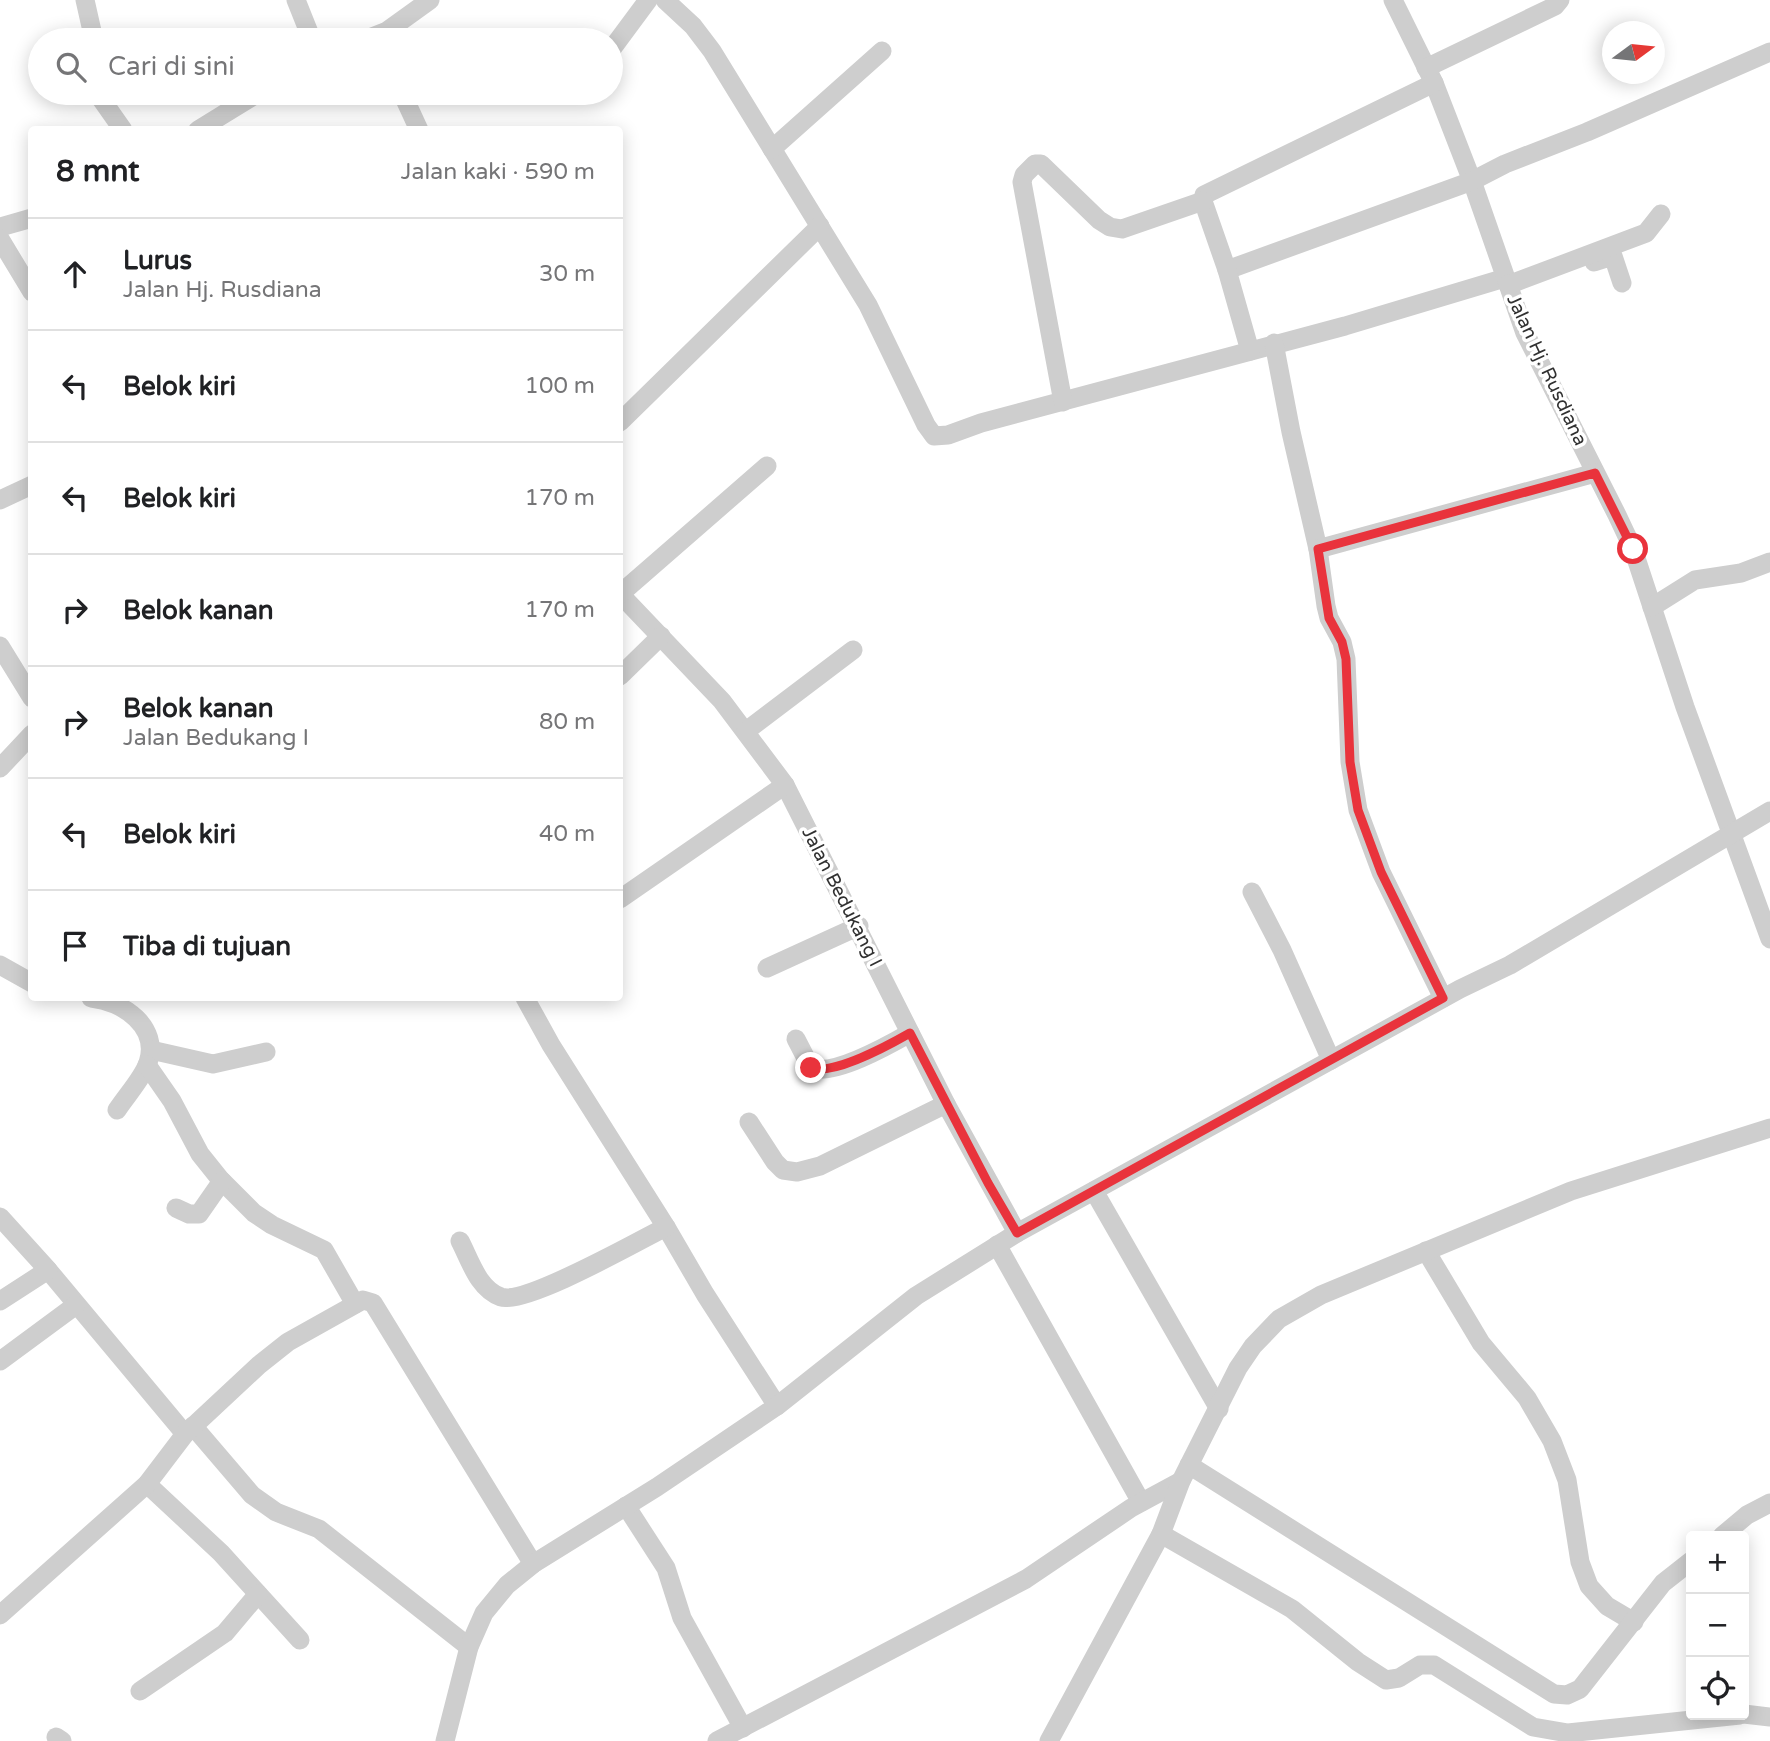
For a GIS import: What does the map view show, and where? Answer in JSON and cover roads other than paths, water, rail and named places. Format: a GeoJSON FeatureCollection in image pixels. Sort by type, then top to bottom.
{"type":"FeatureCollection","features":[{"type":"Feature","properties":{"kind":"street"},"geometry":{"type":"LineString","coordinates":[[85,0],[91,28]]}},
{"type":"Feature","properties":{"kind":"street"},"geometry":{"type":"LineString","coordinates":[[296,0],[307,28]]}},
{"type":"Feature","properties":{"kind":"street"},"geometry":{"type":"LineString","coordinates":[[391,28],[430,0]]}},
{"type":"Feature","properties":{"kind":"street"},"geometry":{"type":"LineString","coordinates":[[623,34],[648,0]]}},
{"type":"Feature","properties":{"kind":"street"},"geometry":{"type":"LineString","coordinates":[[665,0],[692,26],[712,51],[820,226],[868,305],[926,425],[934,436],[948,435],[1274,343],[1613,256],[1622,283]]}},
{"type":"Feature","properties":{"kind":"street","name":"Jalan Hj. Rusdiana"},"geometry":{"type":"LineString","coordinates":[[1394,0],[1430,76],[1472,181],[1525,333],[1633,549],[1685,707],[1770,939]]}},
{"type":"Feature","properties":{"kind":"street"},"geometry":{"type":"LineString","coordinates":[[1250,351],[1227,270],[1203,201],[1204,195],[1430,76],[1555,6],[1560,0]]}},
{"type":"Feature","properties":{"kind":"street"},"geometry":{"type":"LineString","coordinates":[[772,149],[881,51]]}},
{"type":"Feature","properties":{"kind":"street"},"geometry":{"type":"LineString","coordinates":[[1227,270],[1472,181],[1505,164],[1587,132],[1770,52]]}},
{"type":"Feature","properties":{"kind":"street"},"geometry":{"type":"LineString","coordinates":[[105,105],[120,126]]}},
{"type":"Feature","properties":{"kind":"street"},"geometry":{"type":"LineString","coordinates":[[204,126],[239,105]]}},
{"type":"Feature","properties":{"kind":"street"},"geometry":{"type":"LineString","coordinates":[[407,105],[417,126]]}},
{"type":"Feature","properties":{"kind":"street"},"geometry":{"type":"LineString","coordinates":[[1063,402],[1023,182],[1024,175],[1035,164],[1041,164],[1099,220],[1110,227],[1122,229],[1203,201]]}},
{"type":"Feature","properties":{"kind":"street"},"geometry":{"type":"LineString","coordinates":[[1508,285],[1646,233],[1661,214]]}},
{"type":"Feature","properties":{"kind":"street"},"geometry":{"type":"LineString","coordinates":[[0,227],[28,219]]}},
{"type":"Feature","properties":{"kind":"street"},"geometry":{"type":"LineString","coordinates":[[623,419],[820,226]]}},
{"type":"Feature","properties":{"kind":"street"},"geometry":{"type":"LineString","coordinates":[[0,239],[28,285]]}},
{"type":"Feature","properties":{"kind":"street"},"geometry":{"type":"LineString","coordinates":[[1274,343],[1318,549],[1329,618],[1342,642],[1346,659],[1350,762],[1358,810],[1381,872],[1443,998]]}},
{"type":"Feature","properties":{"kind":"street"},"geometry":{"type":"LineString","coordinates":[[623,591],[767,466]]}},
{"type":"Feature","properties":{"kind":"street"},"geometry":{"type":"LineString","coordinates":[[1318,549],[1595,473]]}},
{"type":"Feature","properties":{"kind":"street"},"geometry":{"type":"LineString","coordinates":[[0,500],[28,487]]}},
{"type":"Feature","properties":{"kind":"street"},"geometry":{"type":"LineString","coordinates":[[1652,607],[1695,580],[1741,573],[1770,562]]}},
{"type":"Feature","properties":{"kind":"street","name":"Jalan Bedukang I"},"geometry":{"type":"LineString","coordinates":[[623,597],[692,667],[746,731],[785,785],[859,926],[946,1104],[1017,1233]]}},
{"type":"Feature","properties":{"kind":"street"},"geometry":{"type":"LineString","coordinates":[[623,673],[661,636]]}},
{"type":"Feature","properties":{"kind":"street"},"geometry":{"type":"LineString","coordinates":[[0,646],[28,692]]}},
{"type":"Feature","properties":{"kind":"street"},"geometry":{"type":"LineString","coordinates":[[746,731],[853,650]]}},
{"type":"Feature","properties":{"kind":"street"},"geometry":{"type":"LineString","coordinates":[[0,768],[28,738]]}},
{"type":"Feature","properties":{"kind":"street"},"geometry":{"type":"LineString","coordinates":[[623,897],[785,785]]}},
{"type":"Feature","properties":{"kind":"street"},"geometry":{"type":"LineString","coordinates":[[444,1741],[469,1647],[484,1613],[506,1586],[533,1564],[777,1406],[916,1296],[997,1245],[1443,998],[1549,943],[1770,811]]}},
{"type":"Feature","properties":{"kind":"street"},"geometry":{"type":"LineString","coordinates":[[1252,892],[1282,950],[1331,1060]]}},
{"type":"Feature","properties":{"kind":"street"},"geometry":{"type":"LineString","coordinates":[[767,968],[859,926]]}},
{"type":"Feature","properties":{"kind":"street"},"geometry":{"type":"LineString","coordinates":[[0,965],[28,982]]}},
{"type":"Feature","properties":{"kind":"street"},"geometry":{"type":"LineString","coordinates":[[100,1001],[130,1011],[148,1035],[149,1058],[200,1154],[222,1181],[254,1213],[272,1225],[324,1250],[355,1304]]}},
{"type":"Feature","properties":{"kind":"street"},"geometry":{"type":"LineString","coordinates":[[527,1001],[551,1045],[777,1406]]}},
{"type":"Feature","properties":{"kind":"street"},"geometry":{"type":"LineString","coordinates":[[796,1040],[811,1068],[818,1070],[848,1062],[910,1033]]}},
{"type":"Feature","properties":{"kind":"street"},"geometry":{"type":"LineString","coordinates":[[149,1058],[213,1064],[266,1052]]}},
{"type":"Feature","properties":{"kind":"street"},"geometry":{"type":"LineString","coordinates":[[117,1110],[149,1058]]}},
{"type":"Feature","properties":{"kind":"street"},"geometry":{"type":"LineString","coordinates":[[749,1122],[775,1162],[783,1170],[797,1172],[820,1166],[946,1104]]}},
{"type":"Feature","properties":{"kind":"street"},"geometry":{"type":"LineString","coordinates":[[1049,1741],[1161,1534],[1185,1473],[1246,1355],[1279,1319],[1321,1295],[1518,1212],[1611,1177],[1770,1128]]}},
{"type":"Feature","properties":{"kind":"street"},"geometry":{"type":"LineString","coordinates":[[176,1208],[199,1214],[222,1181]]}},
{"type":"Feature","properties":{"kind":"street"},"geometry":{"type":"LineString","coordinates":[[1094,1191],[1219,1409]]}},
{"type":"Feature","properties":{"kind":"street"},"geometry":{"type":"LineString","coordinates":[[0,1217],[76,1306],[251,1495],[276,1512],[319,1529],[469,1647]]}},
{"type":"Feature","properties":{"kind":"street"},"geometry":{"type":"LineString","coordinates":[[460,1241],[478,1279],[499,1297],[509,1298],[540,1290],[666,1227]]}},
{"type":"Feature","properties":{"kind":"street"},"geometry":{"type":"LineString","coordinates":[[997,1245],[1141,1502]]}},
{"type":"Feature","properties":{"kind":"street"},"geometry":{"type":"LineString","coordinates":[[1426,1251],[1481,1343],[1527,1398],[1552,1441],[1567,1480],[1580,1562],[1589,1586],[1607,1606],[1634,1622]]}},
{"type":"Feature","properties":{"kind":"street"},"geometry":{"type":"LineString","coordinates":[[0,1301],[48,1270]]}},
{"type":"Feature","properties":{"kind":"street"},"geometry":{"type":"LineString","coordinates":[[0,1615],[147,1484],[189,1430],[259,1365],[288,1342],[366,1300],[373,1303],[533,1564]]}},
{"type":"Feature","properties":{"kind":"street"},"geometry":{"type":"LineString","coordinates":[[0,1362],[76,1306]]}},
{"type":"Feature","properties":{"kind":"street"},"geometry":{"type":"LineString","coordinates":[[718,1741],[1026,1579],[1185,1473]]}},
{"type":"Feature","properties":{"kind":"street"},"geometry":{"type":"LineString","coordinates":[[1185,1473],[1554,1694],[1567,1695],[1580,1689],[1663,1584],[1686,1565]]}},
{"type":"Feature","properties":{"kind":"street"},"geometry":{"type":"LineString","coordinates":[[147,1484],[182,1515],[300,1640]]}},
{"type":"Feature","properties":{"kind":"street"},"geometry":{"type":"LineString","coordinates":[[1728,1531],[1770,1503]]}},
{"type":"Feature","properties":{"kind":"street"},"geometry":{"type":"LineString","coordinates":[[626,1506],[666,1568],[682,1618],[743,1728]]}},
{"type":"Feature","properties":{"kind":"street"},"geometry":{"type":"LineString","coordinates":[[1161,1534],[1292,1609],[1358,1662],[1387,1680],[1399,1678],[1420,1665],[1434,1665],[1533,1727],[1568,1733],[1694,1720]]}},
{"type":"Feature","properties":{"kind":"street"},"geometry":{"type":"LineString","coordinates":[[140,1691],[225,1633],[258,1594]]}},
{"type":"Feature","properties":{"kind":"street"},"geometry":{"type":"LineString","coordinates":[[1749,1716],[1770,1717]]}}]}
